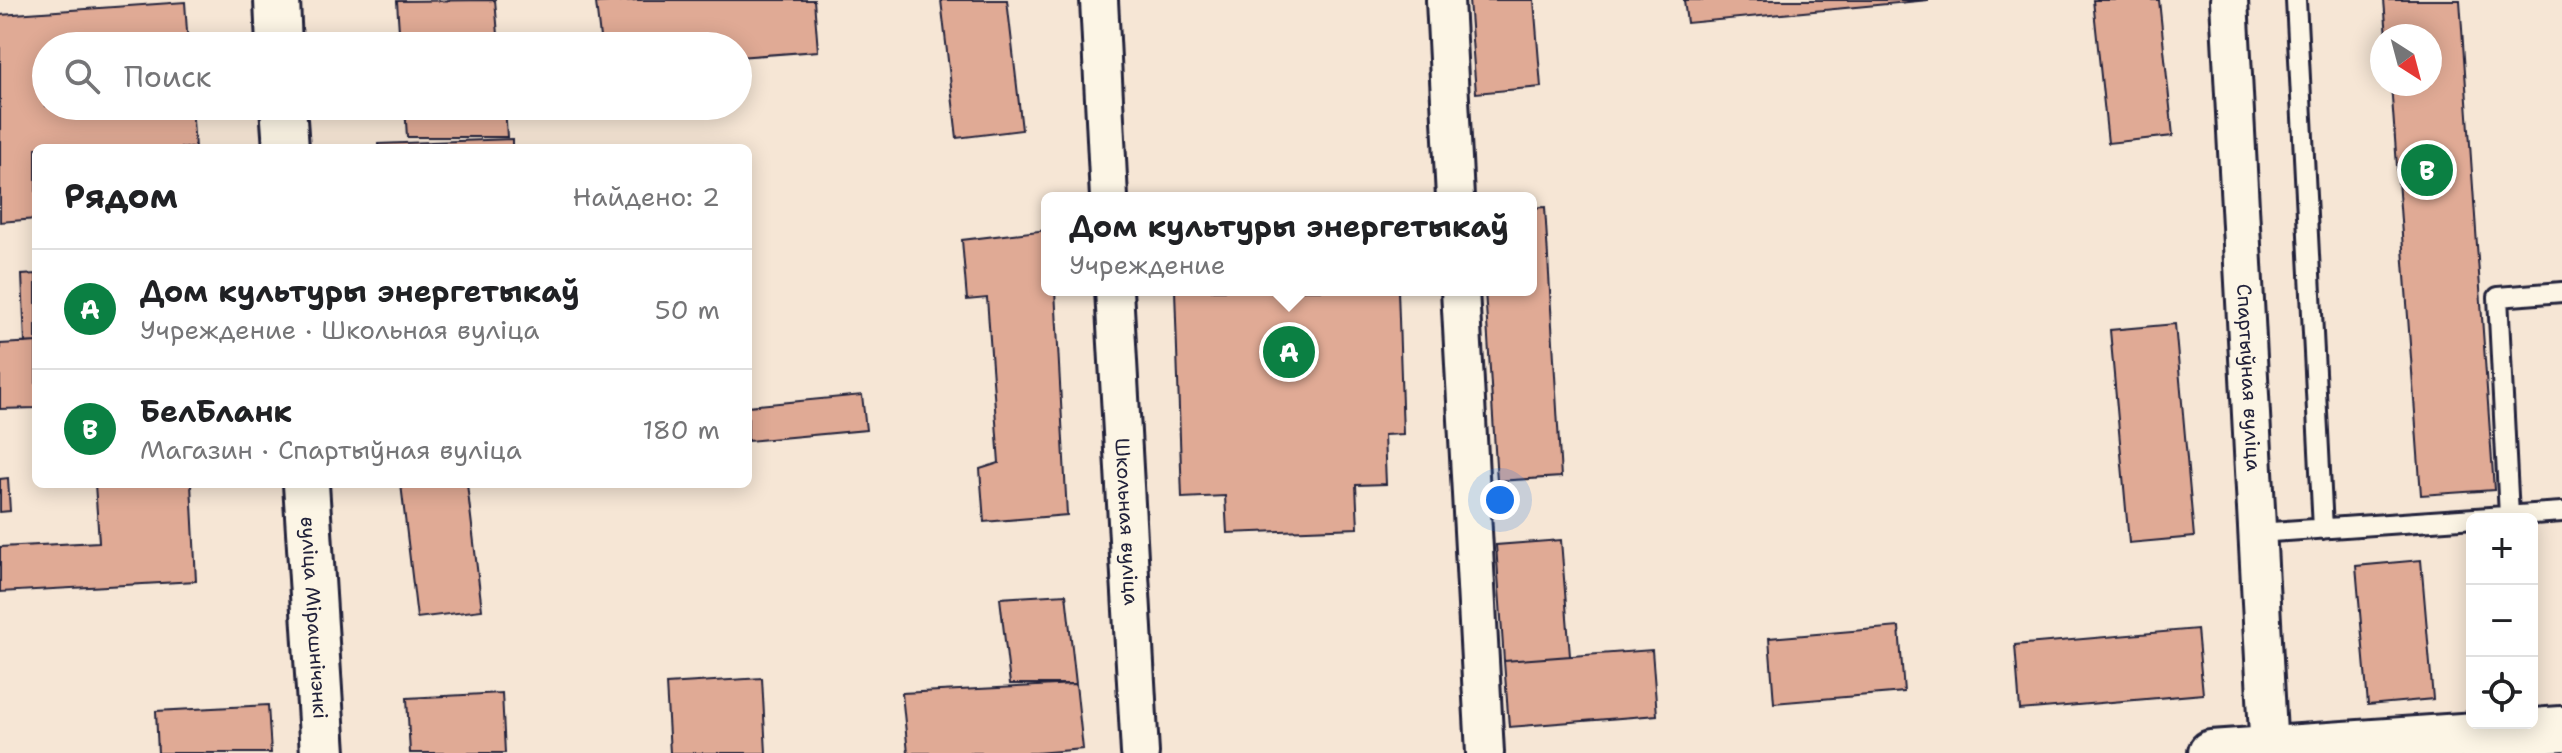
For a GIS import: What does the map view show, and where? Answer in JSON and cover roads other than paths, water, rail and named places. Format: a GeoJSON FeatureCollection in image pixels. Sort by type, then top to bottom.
{"type":"FeatureCollection","features":[{"type":"Feature","properties":{"kind":"street"},"geometry":{"type":"LineString","coordinates":[[277,0],[278,32]]}},
{"type":"Feature","properties":{"kind":"street"},"geometry":{"type":"LineString","coordinates":[[1099,0],[1109,192]]}},
{"type":"Feature","properties":{"kind":"street"},"geometry":{"type":"LineString","coordinates":[[1445,0],[1455,192]]}},
{"type":"Feature","properties":{"kind":"street","name":"Спартыўная вуліца"},"geometry":{"type":"LineString","coordinates":[[2229,0],[2269,751]]}},
{"type":"Feature","properties":{"kind":"street"},"geometry":{"type":"LineString","coordinates":[[284,120],[286,144]]}},
{"type":"Feature","properties":{"kind":"street","name":"Школьная вуліца"},"geometry":{"type":"LineString","coordinates":[[1114,296],[1140,753]]}},
{"type":"Feature","properties":{"kind":"street"},"geometry":{"type":"LineString","coordinates":[[1460,296],[1485,753]]}},
{"type":"Feature","properties":{"kind":"street","name":"вуліца Мірашнічэнкі"},"geometry":{"type":"LineString","coordinates":[[306,488],[323,753]]}},
{"type":"Feature","properties":{"kind":"street"},"geometry":{"type":"LineString","coordinates":[[2211,753],[2562,729]]}},
{"type":"Feature","properties":{"kind":"lane"},"geometry":{"type":"LineString","coordinates":[[2296,0],[2323,529]]}},
{"type":"Feature","properties":{"kind":"lane"},"geometry":{"type":"LineString","coordinates":[[2509,513],[2498,297],[2562,292]]}},
{"type":"Feature","properties":{"kind":"lane"},"geometry":{"type":"LineString","coordinates":[[2538,514],[2562,512]]}},
{"type":"Feature","properties":{"kind":"lane"},"geometry":{"type":"LineString","coordinates":[[2257,533],[2466,519]]}},
{"type":"Feature","properties":{"kind":"place","name":"БелБланк"},"geometry":{"type":"Point","coordinates":[2427,170]}},
{"type":"Feature","properties":{"kind":"place","name":"Дом культуры энергетыкаў"},"geometry":{"type":"Point","coordinates":[1289,352]}}]}
